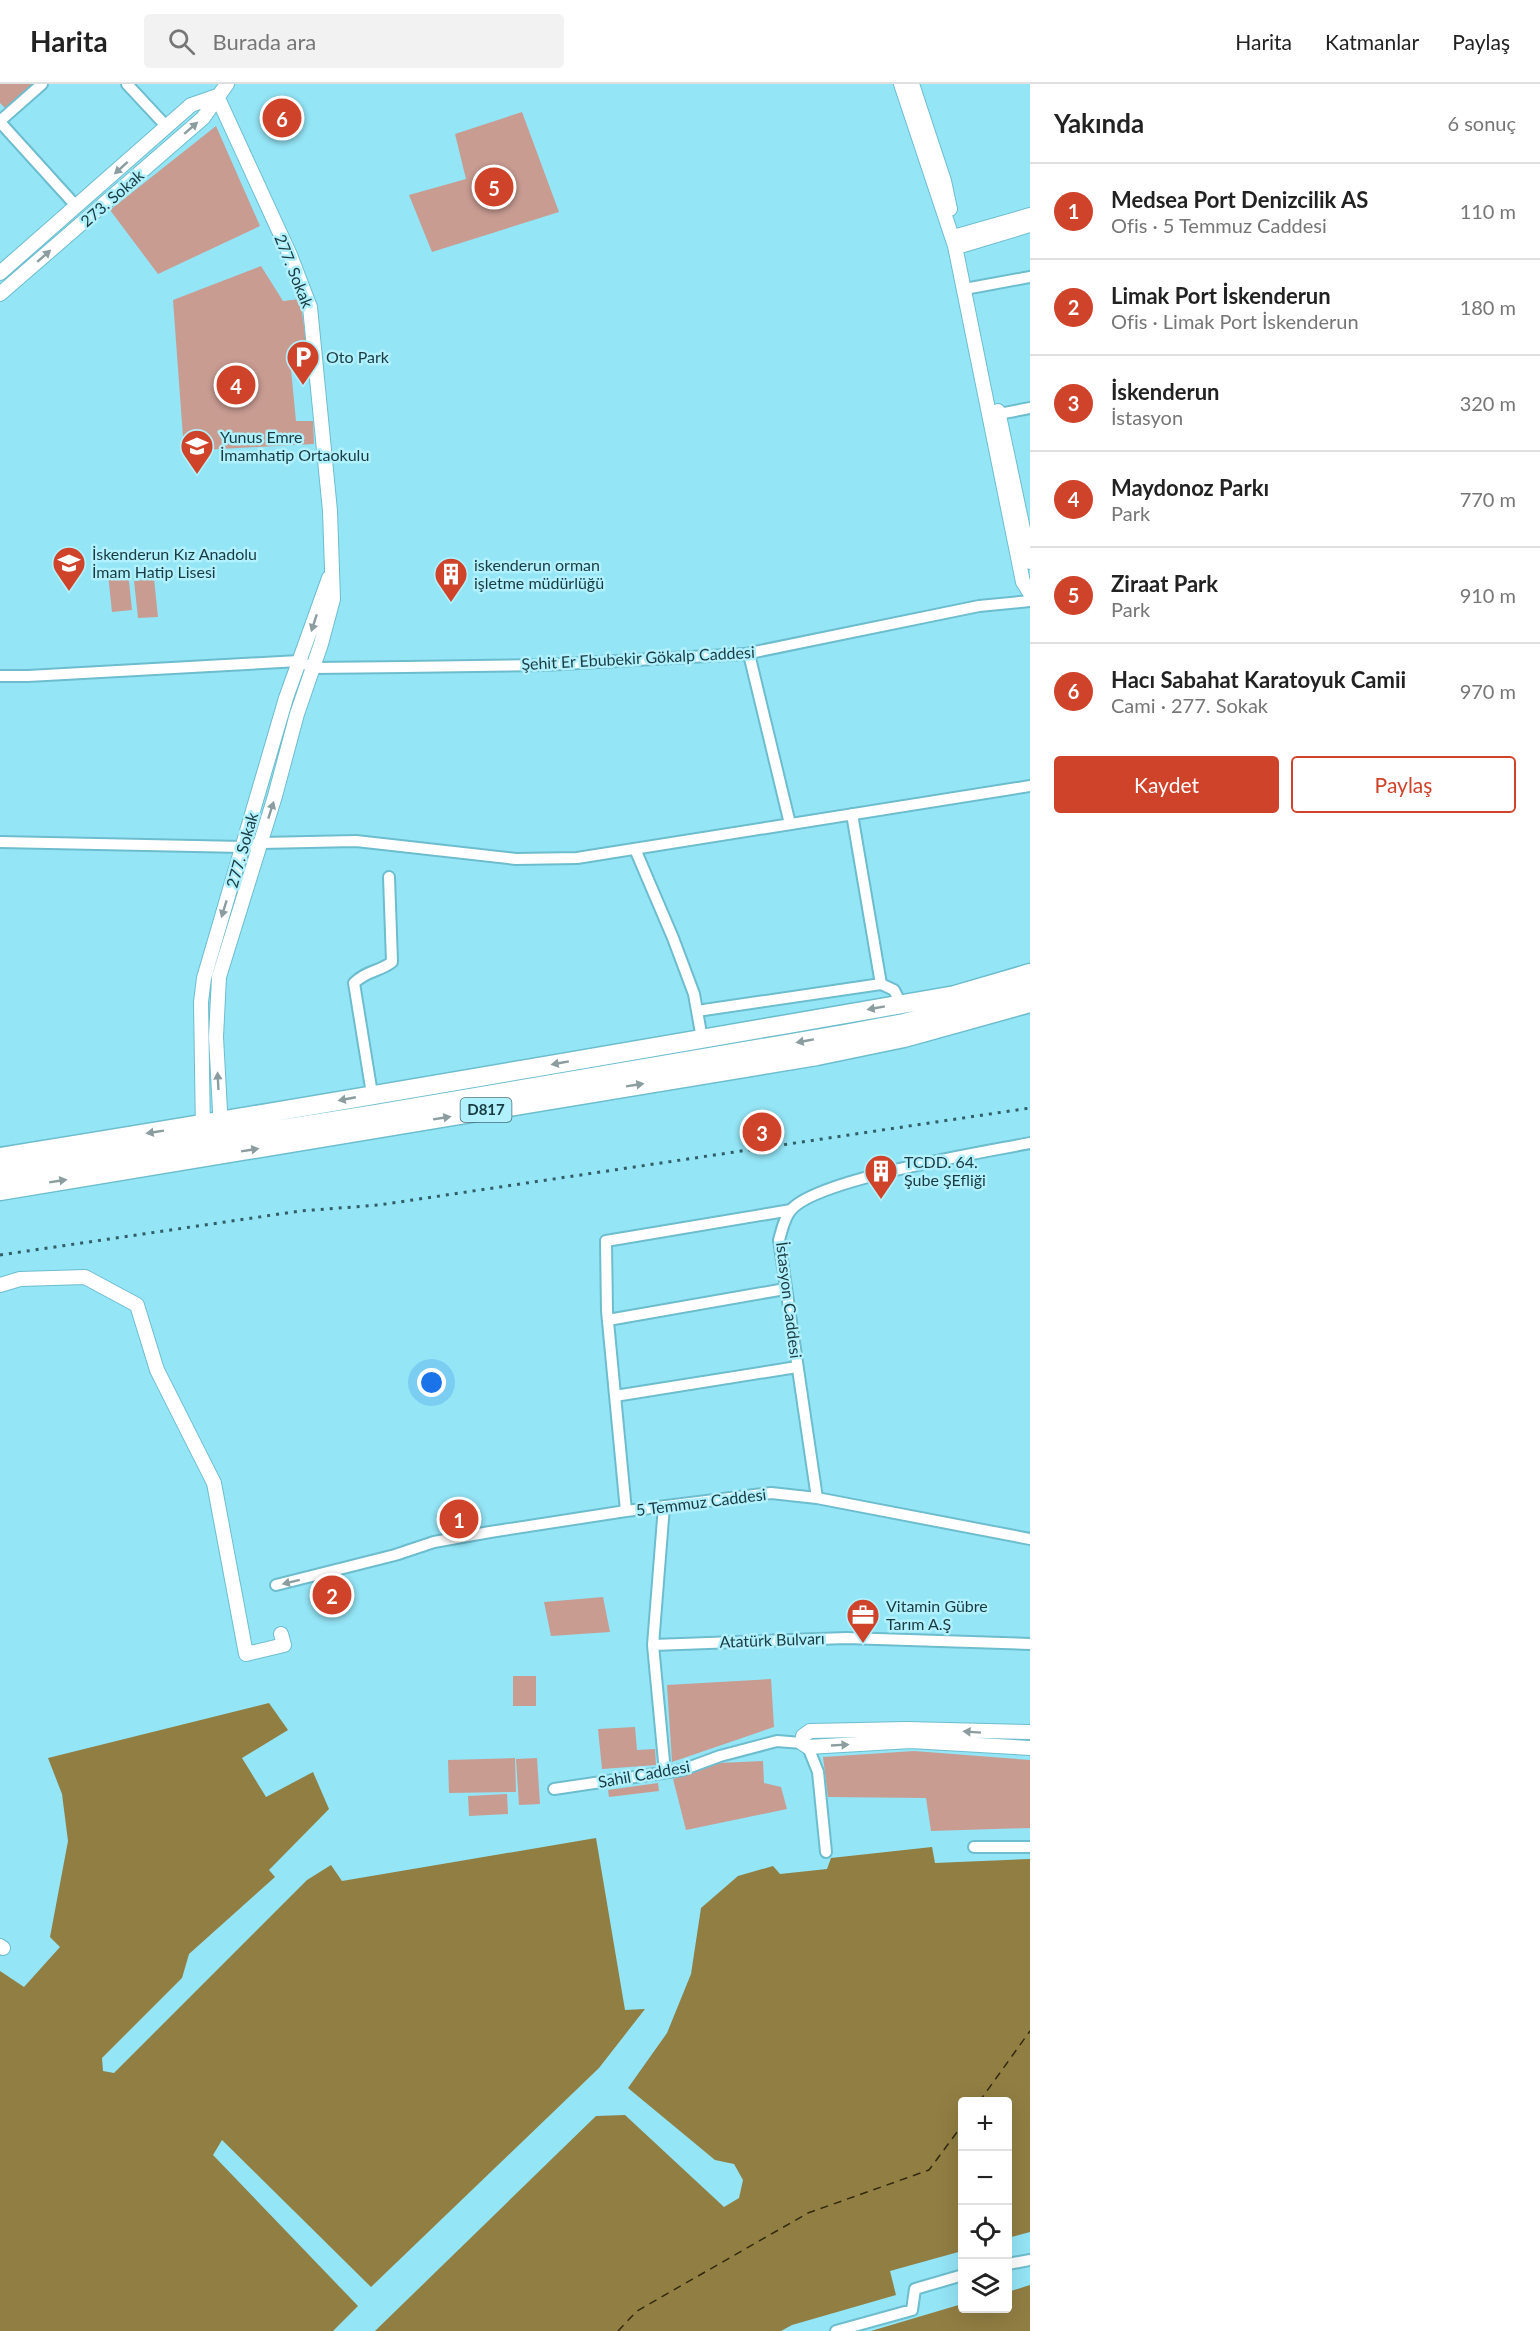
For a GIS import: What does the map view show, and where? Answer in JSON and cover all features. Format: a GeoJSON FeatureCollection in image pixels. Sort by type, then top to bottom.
{"type":"FeatureCollection","features":[{"type":"Feature","properties":{"kind":"highway"},"geometry":{"type":"LineString","coordinates":[[0,1157],[212,1132],[372,1094],[955,995],[1030,973]]}},
{"type":"Feature","properties":{"kind":"highway","name":"D817"},"geometry":{"type":"LineString","coordinates":[[0,1174],[212,1132],[844,1034],[955,1010],[1030,987]]}},
{"type":"Feature","properties":{"kind":"highway","name":"D817"},"geometry":{"type":"LineString","coordinates":[[0,1191],[818,1056],[904,1038],[1030,1003]]}},
{"type":"Feature","properties":{"kind":"highway"},"geometry":{"type":"LineString","coordinates":[[970,1020],[1030,1010]]}},
{"type":"Feature","properties":{"kind":"street"},"geometry":{"type":"LineString","coordinates":[[42,84],[0,122],[77,207]]}},
{"type":"Feature","properties":{"kind":"street"},"geometry":{"type":"LineString","coordinates":[[128,84],[167,127]]}},
{"type":"Feature","properties":{"kind":"street","name":"273. Sokak"},"geometry":{"type":"LineString","coordinates":[[0,294],[203,118],[227,84]]}},
{"type":"Feature","properties":{"kind":"street"},"geometry":{"type":"LineString","coordinates":[[902,84],[955,246],[1023,582],[1030,593]]}},
{"type":"Feature","properties":{"kind":"street"},"geometry":{"type":"LineString","coordinates":[[912,84],[944,181],[999,414],[1030,562]]}},
{"type":"Feature","properties":{"kind":"street","name":"273. Sokak"},"geometry":{"type":"LineString","coordinates":[[0,273],[191,105],[217,96]]}},
{"type":"Feature","properties":{"kind":"street","name":"277. Sokak"},"geometry":{"type":"LineString","coordinates":[[212,1132],[219,977],[276,796],[297,714],[333,599],[330,511],[310,307],[290,255],[217,96]]}},
{"type":"Feature","properties":{"kind":"street"},"geometry":{"type":"LineString","coordinates":[[958,241],[1030,215]]}},
{"type":"Feature","properties":{"kind":"street"},"geometry":{"type":"LineString","coordinates":[[958,241],[1030,225]]}},
{"type":"Feature","properties":{"kind":"street"},"geometry":{"type":"LineString","coordinates":[[970,288],[1030,277]]}},
{"type":"Feature","properties":{"kind":"street"},"geometry":{"type":"LineString","coordinates":[[999,414],[1030,408]]}},
{"type":"Feature","properties":{"kind":"street","name":"277. Sokak"},"geometry":{"type":"LineString","coordinates":[[212,1132],[201,1002],[204,978],[286,698],[309,639],[332,567]]}},
{"type":"Feature","properties":{"kind":"street","name":"Şehit Er Ebubekir Gökalp Caddesi"},"geometry":{"type":"LineString","coordinates":[[313,668],[544,664],[749,654],[979,606],[1030,601]]}},
{"type":"Feature","properties":{"kind":"street"},"geometry":{"type":"LineString","coordinates":[[749,654],[790,824]]}},
{"type":"Feature","properties":{"kind":"street"},"geometry":{"type":"LineString","coordinates":[[0,676],[299,661],[313,668]]}},
{"type":"Feature","properties":{"kind":"street"},"geometry":{"type":"LineString","coordinates":[[0,842],[243,847],[261,843],[356,841],[516,859],[578,858],[1030,786]]}},
{"type":"Feature","properties":{"kind":"street"},"geometry":{"type":"LineString","coordinates":[[852,814],[881,984]]}},
{"type":"Feature","properties":{"kind":"street"},"geometry":{"type":"LineString","coordinates":[[635,849],[694,994],[702,1039]]}},
{"type":"Feature","properties":{"kind":"street"},"geometry":{"type":"LineString","coordinates":[[372,1094],[354,982],[367,972],[392,963],[389,877]]}},
{"type":"Feature","properties":{"kind":"street"},"geometry":{"type":"LineString","coordinates":[[697,1011],[881,984],[894,990],[901,1004]]}},
{"type":"Feature","properties":{"kind":"street"},"geometry":{"type":"LineString","coordinates":[[626,1511],[608,1320],[606,1241],[791,1210],[803,1200],[855,1180],[1030,1143]]}},
{"type":"Feature","properties":{"kind":"street","name":"İstasyon Caddesi"},"geometry":{"type":"LineString","coordinates":[[791,1210],[779,1240],[817,1498]]}},
{"type":"Feature","properties":{"kind":"street"},"geometry":{"type":"LineString","coordinates":[[0,1285],[20,1279],[85,1277],[137,1305],[157,1370],[214,1483],[246,1654],[284,1645],[281,1634]]}},
{"type":"Feature","properties":{"kind":"street"},"geometry":{"type":"LineString","coordinates":[[608,1320],[785,1289]]}},
{"type":"Feature","properties":{"kind":"street"},"geometry":{"type":"LineString","coordinates":[[615,1396],[797,1367]]}},
{"type":"Feature","properties":{"kind":"street","name":"5 Temmuz Caddesi"},"geometry":{"type":"LineString","coordinates":[[276,1585],[409,1551],[434,1542],[626,1511],[771,1493],[817,1498],[1030,1539]]}},
{"type":"Feature","properties":{"kind":"street"},"geometry":{"type":"LineString","coordinates":[[664,1506],[653,1645],[665,1772]]}},
{"type":"Feature","properties":{"kind":"street","name":"Atatürk Bulvarı"},"geometry":{"type":"LineString","coordinates":[[653,1645],[846,1638],[1030,1644]]}},
{"type":"Feature","properties":{"kind":"street","name":"Sahil Caddesi"},"geometry":{"type":"LineString","coordinates":[[805,1745],[803,1736],[810,1731],[1030,1732]]}},
{"type":"Feature","properties":{"kind":"street","name":"Sahil Caddesi"},"geometry":{"type":"LineString","coordinates":[[554,1789],[682,1770],[720,1756],[777,1741],[805,1745],[911,1742],[1030,1748]]}},
{"type":"Feature","properties":{"kind":"street"},"geometry":{"type":"LineString","coordinates":[[805,1745],[818,1772],[826,1852]]}},
{"type":"Feature","properties":{"kind":"street"},"geometry":{"type":"LineString","coordinates":[[974,1848],[1030,1847]]}},
{"type":"Feature","properties":{"kind":"street"},"geometry":{"type":"LineString","coordinates":[[1012,2263],[1030,2260]]}},
{"type":"Feature","properties":{"kind":"street"},"geometry":{"type":"LineString","coordinates":[[836,2331],[912,2310],[915,2289],[958,2276]]}},
{"type":"Feature","properties":{"kind":"shaded area"},"geometry":{"type":"Polygon","coordinates":[[[0,84],[33,84],[5,108],[0,103],[0,84]]]}},
{"type":"Feature","properties":{"kind":"shaded area"},"geometry":{"type":"Polygon","coordinates":[[[522,112],[559,212],[432,252],[409,195],[466,179],[455,134],[522,112]]]}},
{"type":"Feature","properties":{"kind":"shaded area"},"geometry":{"type":"Polygon","coordinates":[[[216,126],[260,226],[158,274],[110,210],[216,126]]]}},
{"type":"Feature","properties":{"kind":"shaded area"},"geometry":{"type":"Polygon","coordinates":[[[261,266],[283,301],[300,299],[307,347],[289,349],[296,421],[313,421],[314,444],[184,451],[173,300],[261,266]]]}},
{"type":"Feature","properties":{"kind":"shaded area"},"geometry":{"type":"Polygon","coordinates":[[[128,572],[132,610],[112,612],[108,574],[128,572]]]}},
{"type":"Feature","properties":{"kind":"shaded area"},"geometry":{"type":"Polygon","coordinates":[[[154,579],[158,617],[138,618],[134,581],[154,579]]]}},
{"type":"Feature","properties":{"kind":"shaded area"},"geometry":{"type":"Polygon","coordinates":[[[603,1597],[610,1632],[551,1636],[544,1602],[603,1597]]]}},
{"type":"Feature","properties":{"kind":"shaded area"},"geometry":{"type":"Polygon","coordinates":[[[513,1676],[536,1676],[536,1706],[513,1706],[513,1676]]]}},
{"type":"Feature","properties":{"kind":"shaded area"},"geometry":{"type":"Polygon","coordinates":[[[771,1679],[774,1727],[672,1762],[667,1685],[771,1679]]]}},
{"type":"Feature","properties":{"kind":"shaded area"},"geometry":{"type":"Polygon","coordinates":[[[269,1703],[288,1730],[242,1758],[266,1797],[313,1772],[329,1809],[269,1870],[275,1877],[189,1954],[182,1978],[102,2058],[103,2071],[114,2073],[307,1880],[331,1865],[342,1881],[596,1838],[625,2010],[645,2009],[599,2068],[371,2287],[222,2140],[213,2155],[358,2306],[333,2331],[0,2331],[0,1971],[24,1987],[60,1947],[50,1937],[68,1841],[62,1794],[48,1758],[269,1703]]]}},
{"type":"Feature","properties":{"kind":"shaded area"},"geometry":{"type":"Polygon","coordinates":[[[635,1727],[637,1750],[655,1749],[656,1765],[602,1769],[598,1729],[635,1727]]]}},
{"type":"Feature","properties":{"kind":"shaded area"},"geometry":{"type":"Polygon","coordinates":[[[914,1751],[1030,1760],[1030,1828],[931,1831],[926,1798],[828,1797],[823,1757],[914,1751]]]}},
{"type":"Feature","properties":{"kind":"shaded area"},"geometry":{"type":"Polygon","coordinates":[[[515,1758],[516,1792],[449,1793],[448,1760],[515,1758]]]}},
{"type":"Feature","properties":{"kind":"shaded area"},"geometry":{"type":"Polygon","coordinates":[[[537,1758],[540,1804],[519,1805],[516,1759],[537,1758]]]}},
{"type":"Feature","properties":{"kind":"shaded area"},"geometry":{"type":"Polygon","coordinates":[[[763,1761],[764,1783],[781,1787],[787,1809],[686,1830],[673,1779],[719,1763],[763,1761]]]}},
{"type":"Feature","properties":{"kind":"shaded area"},"geometry":{"type":"Polygon","coordinates":[[[658,1783],[659,1791],[609,1797],[608,1790],[658,1783]]]}},
{"type":"Feature","properties":{"kind":"shaded area"},"geometry":{"type":"Polygon","coordinates":[[[507,1794],[508,1814],[469,1816],[468,1796],[507,1794]]]}},
{"type":"Feature","properties":{"kind":"shaded area"},"geometry":{"type":"Polygon","coordinates":[[[932,1847],[935,1863],[1030,1859],[1030,2232],[1012,2237],[1012,2097],[958,2097],[958,2252],[890,2271],[896,2295],[792,2325],[781,2331],[375,2331],[596,2116],[625,2115],[724,2207],[739,2198],[743,2180],[734,2164],[715,2160],[628,2088],[667,2033],[691,1974],[701,1908],[738,1876],[773,1866],[780,1874],[827,1869],[831,1858],[932,1847]]]}},
{"type":"Feature","properties":{"kind":"shaded area"},"geometry":{"type":"Polygon","coordinates":[[[1030,2285],[1030,2331],[871,2331],[958,2305],[958,2313],[1012,2313],[1012,2291],[1030,2285]]]}},
{"type":"Feature","properties":{"kind":"ferry route"},"geometry":{"type":"LineString","coordinates":[[983,2097],[1030,2031]]}},
{"type":"Feature","properties":{"kind":"ferry route"},"geometry":{"type":"LineString","coordinates":[[618,2331],[637,2311],[808,2213],[929,2170],[958,2131]]}},
{"type":"Feature","properties":{"kind":"railway"},"geometry":{"type":"LineString","coordinates":[[0,1255],[300,1211],[379,1205],[1030,1108]]}},
{"type":"Feature","properties":{"kind":"place","name":"Hacı Sabahat Karatoyuk Camii"},"geometry":{"type":"Point","coordinates":[282,118]}},
{"type":"Feature","properties":{"kind":"place","name":"Ziraat Park"},"geometry":{"type":"Point","coordinates":[494,187]}},
{"type":"Feature","properties":{"kind":"place","name":"Maydonoz Parkı"},"geometry":{"type":"Point","coordinates":[236,385]}},
{"type":"Feature","properties":{"kind":"place","name":"Oto Park"},"geometry":{"type":"Point","coordinates":[303,386]}},
{"type":"Feature","properties":{"kind":"place","name":"Yunus Emre İmamhatip Ortaokulu"},"geometry":{"type":"Point","coordinates":[197,475]}},
{"type":"Feature","properties":{"kind":"place","name":"İskenderun Kız Anadolu İmam Hatip Lisesi"},"geometry":{"type":"Point","coordinates":[69,592]}},
{"type":"Feature","properties":{"kind":"place","name":"iskenderun orman işletme müdürlüğü"},"geometry":{"type":"Point","coordinates":[451,603]}},
{"type":"Feature","properties":{"kind":"place","name":"İskenderun"},"geometry":{"type":"Point","coordinates":[762,1132]}},
{"type":"Feature","properties":{"kind":"place","name":"TCDD. 64. Şube ŞEfliği"},"geometry":{"type":"Point","coordinates":[881,1200]}},
{"type":"Feature","properties":{"kind":"place","name":"Medsea Port Denizcilik AS"},"geometry":{"type":"Point","coordinates":[459,1519]}},
{"type":"Feature","properties":{"kind":"place","name":"Limak Port İskenderun"},"geometry":{"type":"Point","coordinates":[332,1595]}},
{"type":"Feature","properties":{"kind":"place","name":"Vitamin Gübre Tarım A.Ş"},"geometry":{"type":"Point","coordinates":[863,1644]}}]}
